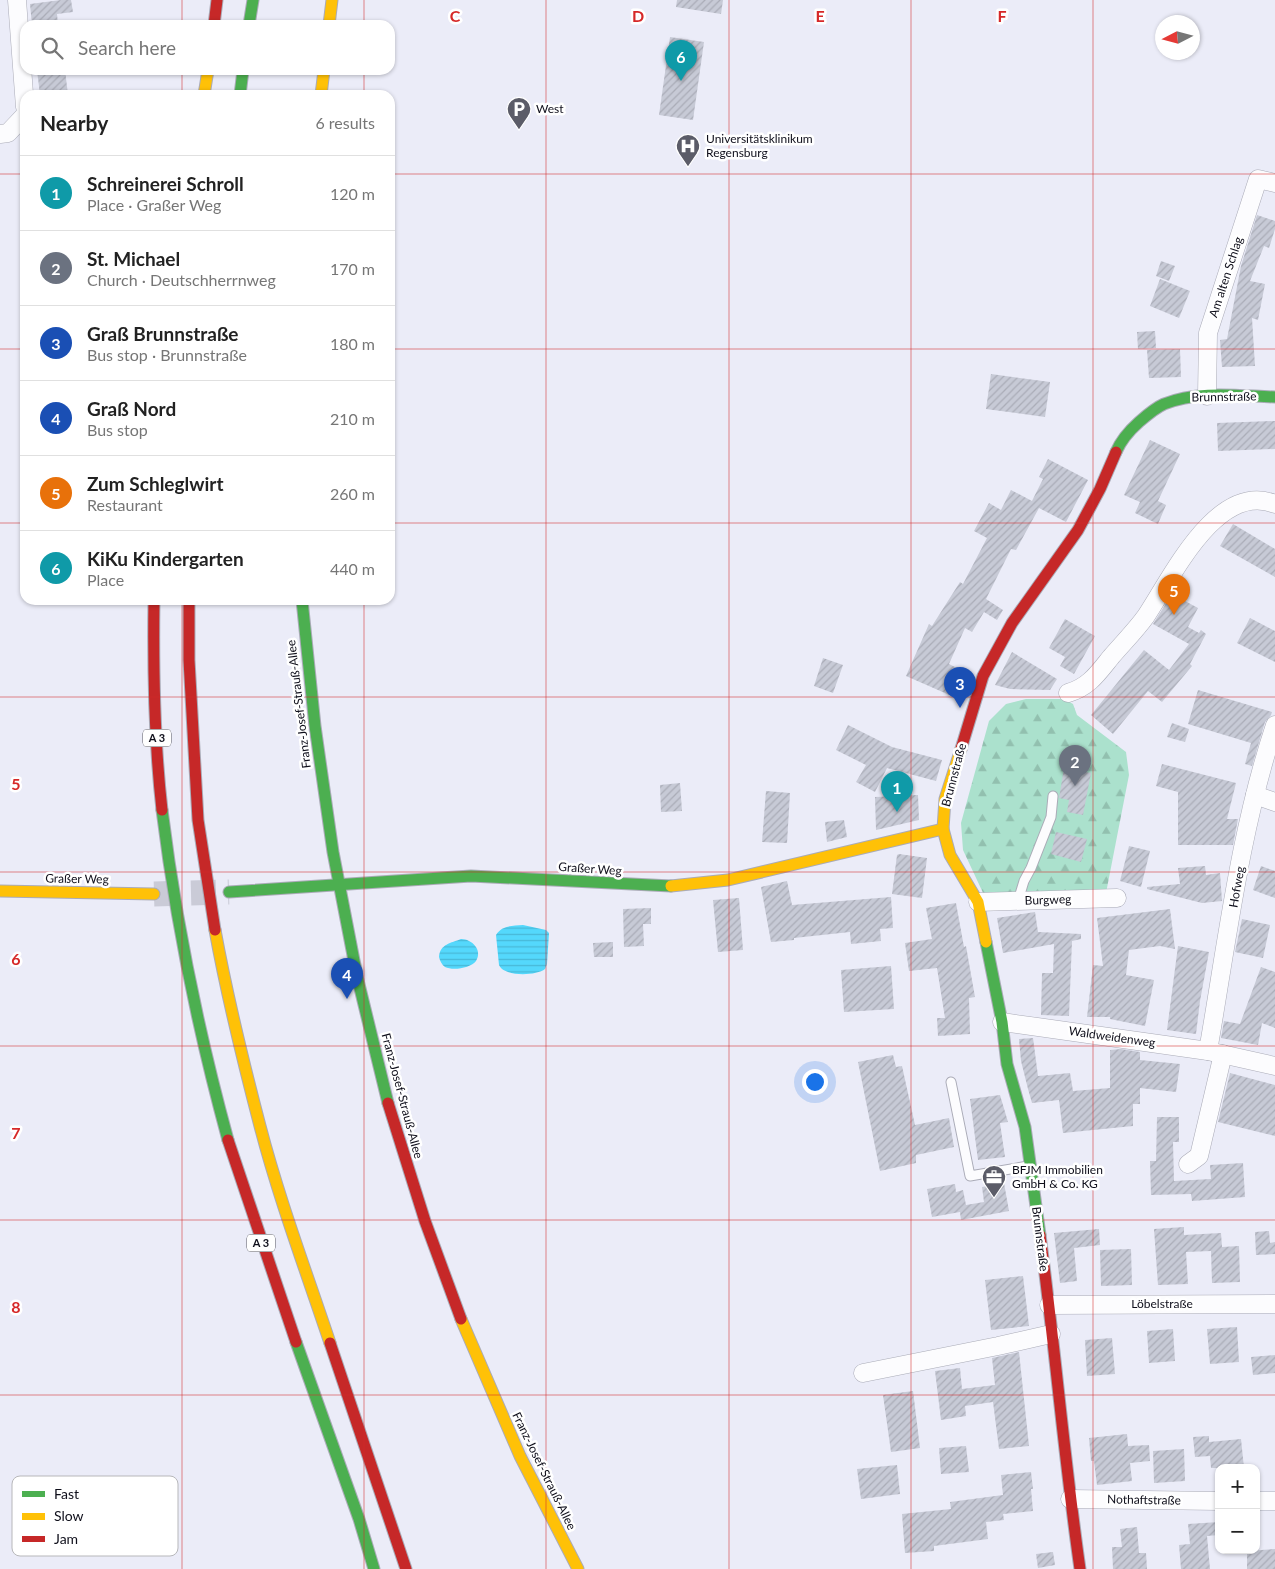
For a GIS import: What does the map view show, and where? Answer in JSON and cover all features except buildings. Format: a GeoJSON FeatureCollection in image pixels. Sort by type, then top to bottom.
{"type":"FeatureCollection","features":[{"type":"Feature","properties":{"kind":"main road"},"geometry":{"type":"LineString","coordinates":[[215,20],[217,0]]}},
{"type":"Feature","properties":{"kind":"main road"},"geometry":{"type":"LineString","coordinates":[[250,20],[253,0]]}},
{"type":"Feature","properties":{"kind":"main road"},"geometry":{"type":"LineString","coordinates":[[330,20],[332,0]]}},
{"type":"Feature","properties":{"kind":"main road"},"geometry":{"type":"LineString","coordinates":[[205,90],[207,75]]}},
{"type":"Feature","properties":{"kind":"main road"},"geometry":{"type":"LineString","coordinates":[[241,90],[242,75]]}},
{"type":"Feature","properties":{"kind":"main road"},"geometry":{"type":"LineString","coordinates":[[322,90],[323,75]]}},
{"type":"Feature","properties":{"kind":"main road","name":"Brunnstraße"},"geometry":{"type":"LineString","coordinates":[[1080,1569],[1070,1499],[1049,1305],[1025,1127],[1007,1064],[1002,1022],[978,902],[950,855],[943,829],[945,799],[983,676],[1012,623],[1078,530],[1100,489],[1119,444],[1144,418],[1164,404],[1186,398],[1207,396],[1275,397]]}},
{"type":"Feature","properties":{"kind":"main road","name":"A 3"},"geometry":{"type":"LineString","coordinates":[[154,605],[155,699],[164,828],[192,994],[228,1140],[248,1205],[359,1519],[374,1569]]}},
{"type":"Feature","properties":{"kind":"main road","name":"A 3"},"geometry":{"type":"LineString","coordinates":[[189,605],[189,660],[198,820],[225,983],[260,1127],[282,1199],[406,1569]]}},
{"type":"Feature","properties":{"kind":"main road","name":"Franz-Josef-Strauß-Allee"},"geometry":{"type":"LineString","coordinates":[[302,605],[308,681],[328,821],[359,983],[387,1102],[426,1226],[455,1305],[511,1438],[578,1569]]}},
{"type":"Feature","properties":{"kind":"main road","name":"Graßer Weg"},"geometry":{"type":"LineString","coordinates":[[229,892],[471,876],[632,886],[681,886],[728,880],[943,829]]}},
{"type":"Feature","properties":{"kind":"main road","name":"Graßer Weg"},"geometry":{"type":"LineString","coordinates":[[0,891],[154,894]]}},
{"type":"Feature","properties":{"kind":"street"},"geometry":{"type":"LineString","coordinates":[[17,0],[20,40]]}},
{"type":"Feature","properties":{"kind":"street"},"geometry":{"type":"LineString","coordinates":[[23,75],[24,90]]}},
{"type":"Feature","properties":{"kind":"street"},"geometry":{"type":"LineString","coordinates":[[0,134],[8,133],[20,120]]}},
{"type":"Feature","properties":{"kind":"street","name":"Am alten Schlag"},"geometry":{"type":"LineString","coordinates":[[1207,396],[1208,333],[1258,179],[1275,183]]}},
{"type":"Feature","properties":{"kind":"street"},"geometry":{"type":"LineString","coordinates":[[1068,693],[1079,690],[1091,681],[1145,617],[1194,542],[1210,522],[1228,509],[1248,502],[1268,501],[1275,504]]}},
{"type":"Feature","properties":{"kind":"street","name":"Hofweg"},"geometry":{"type":"LineString","coordinates":[[1215,1052],[1243,851],[1255,795],[1275,725]]}},
{"type":"Feature","properties":{"kind":"street"},"geometry":{"type":"LineString","coordinates":[[1255,795],[1275,802]]}},
{"type":"Feature","properties":{"kind":"street","name":"Burgweg"},"geometry":{"type":"LineString","coordinates":[[978,902],[1117,898]]}},
{"type":"Feature","properties":{"kind":"street","name":"Waldweidenweg"},"geometry":{"type":"LineString","coordinates":[[1002,1022],[1215,1052],[1275,1066]]}},
{"type":"Feature","properties":{"kind":"street"},"geometry":{"type":"LineString","coordinates":[[1188,1164],[1199,1156],[1215,1052]]}},
{"type":"Feature","properties":{"kind":"street","name":"Löbelstraße"},"geometry":{"type":"LineString","coordinates":[[1049,1305],[1275,1304]]}},
{"type":"Feature","properties":{"kind":"street"},"geometry":{"type":"LineString","coordinates":[[863,1373],[1052,1334]]}},
{"type":"Feature","properties":{"kind":"street","name":"Nothaftstraße"},"geometry":{"type":"LineString","coordinates":[[1070,1499],[1215,1501]]}},
{"type":"Feature","properties":{"kind":"street"},"geometry":{"type":"LineString","coordinates":[[1260,1501],[1275,1502]]}},
{"type":"Feature","properties":{"kind":"lane"},"geometry":{"type":"LineString","coordinates":[[1018,901],[1024,881],[1051,817],[1053,796]]}},
{"type":"Feature","properties":{"kind":"lane"},"geometry":{"type":"LineString","coordinates":[[951,1082],[970,1176],[1031,1166]]}},
{"type":"Feature","properties":{"kind":"green space"},"geometry":{"type":"Polygon","coordinates":[[[1026,699],[1064,699],[1073,704],[1077,715],[1126,752],[1129,775],[1106,893],[984,895],[963,850],[961,823],[989,721],[1006,704],[1026,699]]]}},
{"type":"Feature","properties":{"kind":"water"},"geometry":{"type":"Polygon","coordinates":[[[523,925],[546,930],[549,933],[547,964],[545,969],[535,973],[520,974],[507,972],[499,965],[496,935],[501,929],[523,925]]]}},
{"type":"Feature","properties":{"kind":"water"},"geometry":{"type":"Polygon","coordinates":[[[461,939],[469,941],[475,946],[478,953],[476,961],[462,968],[453,969],[445,967],[439,957],[441,949],[461,939]]]}},
{"type":"Feature","properties":{"kind":"tunnel"},"geometry":{"type":"LineString","coordinates":[[154,894],[229,892]]}},
{"type":"Feature","properties":{"kind":"traffic: fast"},"geometry":{"type":"LineString","coordinates":[[250,20],[253,0]]}},
{"type":"Feature","properties":{"kind":"traffic: fast"},"geometry":{"type":"LineString","coordinates":[[241,90],[242,75]]}},
{"type":"Feature","properties":{"kind":"traffic: fast"},"geometry":{"type":"LineString","coordinates":[[1116,452],[1132,428],[1164,404],[1205,395],[1275,397]]}},
{"type":"Feature","properties":{"kind":"traffic: fast"},"geometry":{"type":"LineString","coordinates":[[303,605],[315,726],[333,852],[357,976],[388,1103]]}},
{"type":"Feature","properties":{"kind":"traffic: fast"},"geometry":{"type":"LineString","coordinates":[[162,810],[174,894],[189,976],[228,1140]]}},
{"type":"Feature","properties":{"kind":"traffic: fast"},"geometry":{"type":"LineString","coordinates":[[229,892],[471,876],[671,886]]}},
{"type":"Feature","properties":{"kind":"traffic: fast"},"geometry":{"type":"LineString","coordinates":[[986,942],[1002,1022],[1007,1064],[1025,1127],[1040,1235]]}},
{"type":"Feature","properties":{"kind":"traffic: fast"},"geometry":{"type":"LineString","coordinates":[[296,1342],[359,1519],[374,1569]]}},
{"type":"Feature","properties":{"kind":"traffic: slow"},"geometry":{"type":"LineString","coordinates":[[330,20],[332,0]]}},
{"type":"Feature","properties":{"kind":"traffic: slow"},"geometry":{"type":"LineString","coordinates":[[205,90],[207,75]]}},
{"type":"Feature","properties":{"kind":"traffic: slow"},"geometry":{"type":"LineString","coordinates":[[322,90],[323,75]]}},
{"type":"Feature","properties":{"kind":"traffic: slow"},"geometry":{"type":"LineString","coordinates":[[961,749],[945,799],[943,829],[950,855],[978,902],[986,942]]}},
{"type":"Feature","properties":{"kind":"traffic: slow"},"geometry":{"type":"LineString","coordinates":[[671,886],[728,880],[943,829]]}},
{"type":"Feature","properties":{"kind":"traffic: slow"},"geometry":{"type":"LineString","coordinates":[[0,891],[154,894]]}},
{"type":"Feature","properties":{"kind":"traffic: slow"},"geometry":{"type":"LineString","coordinates":[[215,930],[236,1028],[267,1153],[330,1343]]}},
{"type":"Feature","properties":{"kind":"traffic: slow"},"geometry":{"type":"LineString","coordinates":[[461,1319],[520,1456],[578,1569]]}},
{"type":"Feature","properties":{"kind":"traffic: jam"},"geometry":{"type":"LineString","coordinates":[[215,20],[217,0]]}},
{"type":"Feature","properties":{"kind":"traffic: jam"},"geometry":{"type":"LineString","coordinates":[[961,749],[983,676],[1012,623],[1078,530],[1100,489],[1116,452]]}},
{"type":"Feature","properties":{"kind":"traffic: jam"},"geometry":{"type":"LineString","coordinates":[[154,605],[157,758],[162,810]]}},
{"type":"Feature","properties":{"kind":"traffic: jam"},"geometry":{"type":"LineString","coordinates":[[189,605],[189,660],[198,820],[215,930]]}},
{"type":"Feature","properties":{"kind":"traffic: jam"},"geometry":{"type":"LineString","coordinates":[[388,1103],[425,1221],[461,1319]]}},
{"type":"Feature","properties":{"kind":"traffic: jam"},"geometry":{"type":"LineString","coordinates":[[228,1140],[296,1342]]}},
{"type":"Feature","properties":{"kind":"traffic: jam"},"geometry":{"type":"LineString","coordinates":[[1040,1235],[1080,1569]]}},
{"type":"Feature","properties":{"kind":"traffic: jam"},"geometry":{"type":"LineString","coordinates":[[330,1343],[406,1569]]}},
{"type":"Feature","properties":{"kind":"place","name":"KiKu Kindergarten"},"geometry":{"type":"Point","coordinates":[681,81]}},
{"type":"Feature","properties":{"kind":"place","name":"West"},"geometry":{"type":"Point","coordinates":[519,130]}},
{"type":"Feature","properties":{"kind":"place","name":"Universitätsklinikum Regensburg"},"geometry":{"type":"Point","coordinates":[688,167]}},
{"type":"Feature","properties":{"kind":"place","name":"Zum Schleglwirt"},"geometry":{"type":"Point","coordinates":[1174,615]}},
{"type":"Feature","properties":{"kind":"place","name":"Graß Brunnstraße"},"geometry":{"type":"Point","coordinates":[960,708]}},
{"type":"Feature","properties":{"kind":"place","name":"St. Michael"},"geometry":{"type":"Point","coordinates":[1075,786]}},
{"type":"Feature","properties":{"kind":"place","name":"Schreinerei Schroll"},"geometry":{"type":"Point","coordinates":[897,812]}},
{"type":"Feature","properties":{"kind":"place","name":"Graß Nord"},"geometry":{"type":"Point","coordinates":[347,999]}},
{"type":"Feature","properties":{"kind":"place","name":"BFJM Immobilien GmbH & Co. KG"},"geometry":{"type":"Point","coordinates":[994,1198]}}]}
